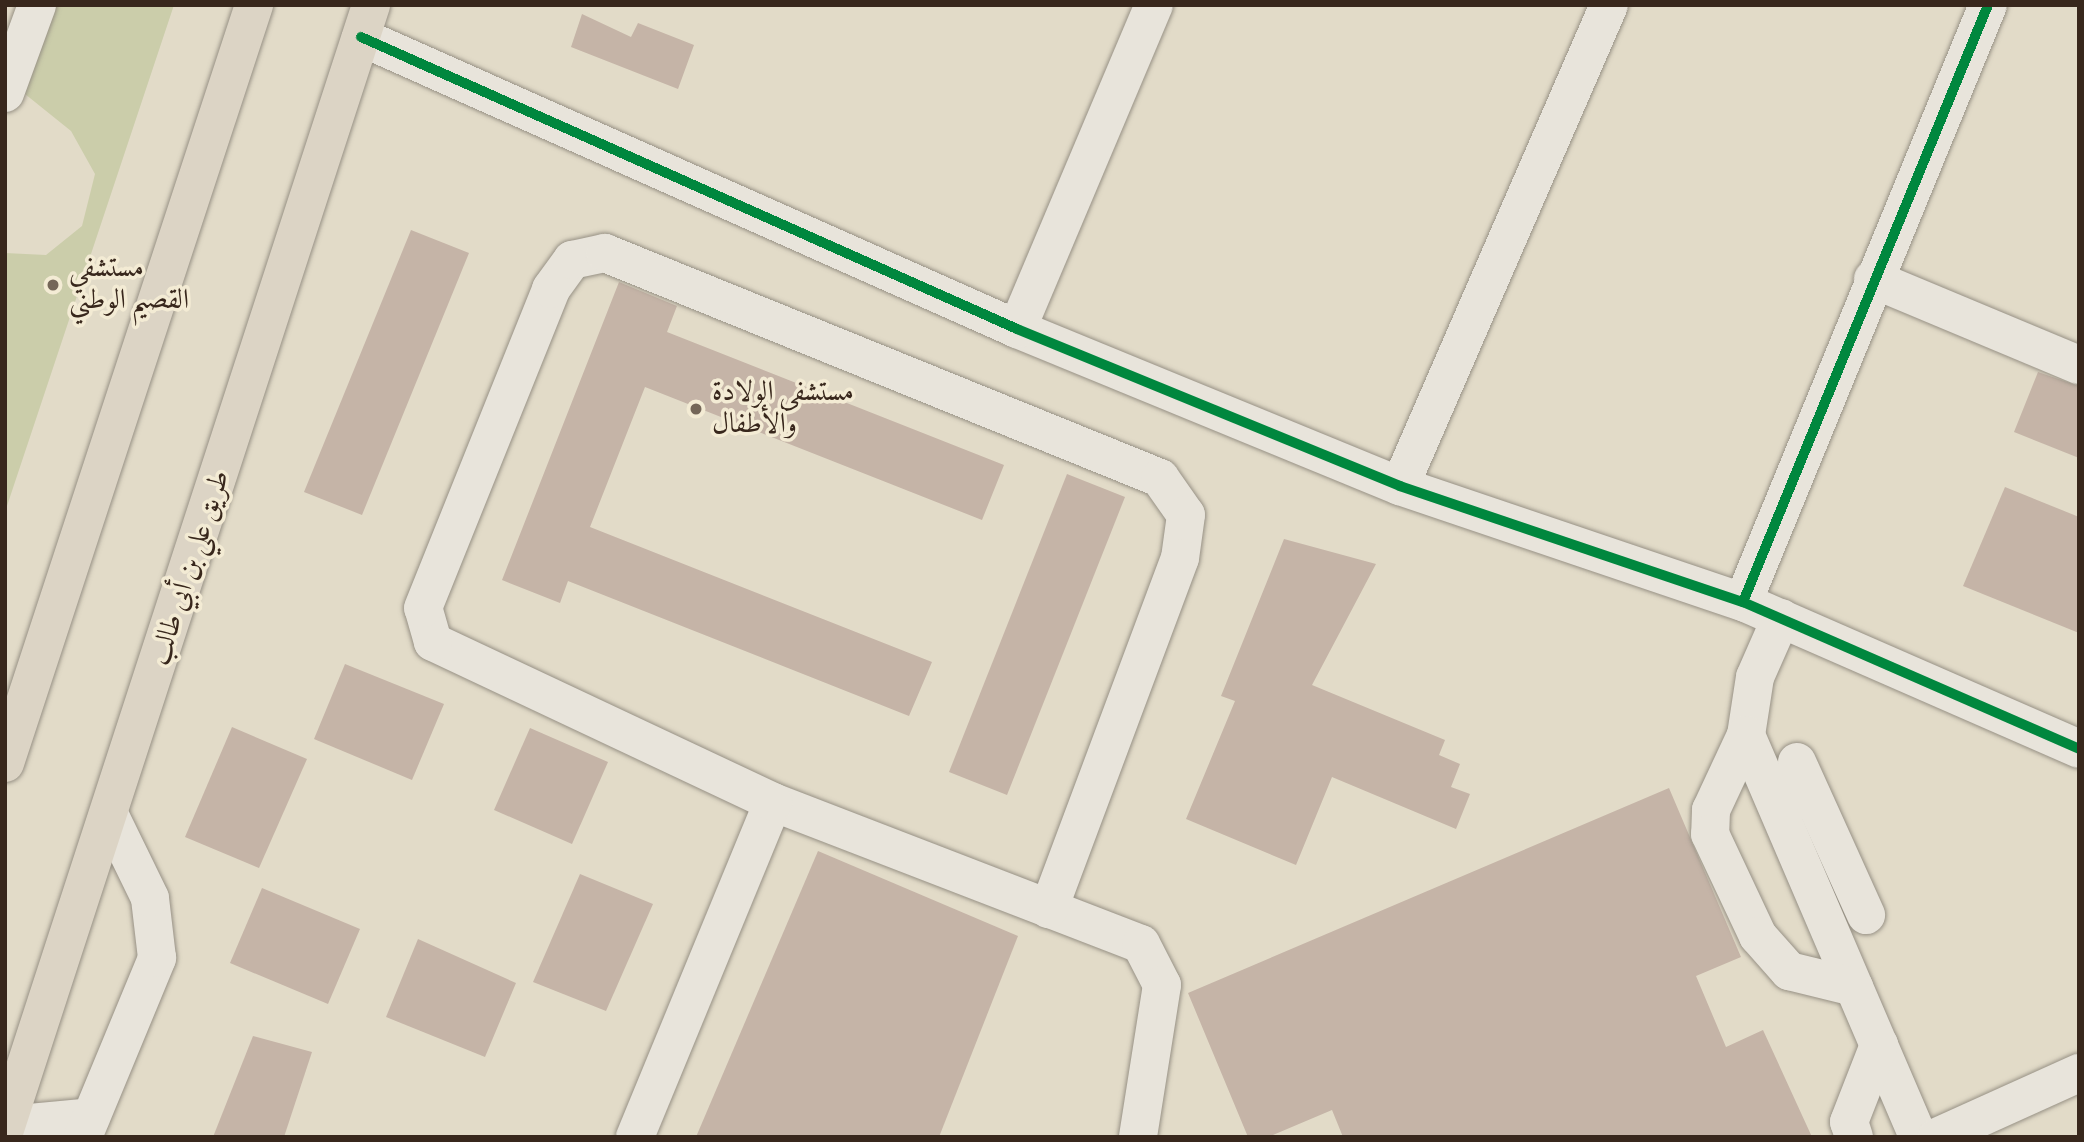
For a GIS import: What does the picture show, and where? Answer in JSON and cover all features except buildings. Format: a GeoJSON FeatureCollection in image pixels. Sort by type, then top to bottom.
{"type":"FeatureCollection","features":[{"type":"Feature","properties":{"kind":"main road"},"geometry":{"type":"LineString","coordinates":[[5,763],[254,5]]}},
{"type":"Feature","properties":{"kind":"main road","name":"طريق علي بن أبي طالب"},"geometry":{"type":"LineString","coordinates":[[6,1127],[111,818],[366,21]]}},
{"type":"Feature","properties":{"kind":"street"},"geometry":{"type":"LineString","coordinates":[[1017,329],[1154,5]]}},
{"type":"Feature","properties":{"kind":"street"},"geometry":{"type":"LineString","coordinates":[[1743,602],[1987,5]]}},
{"type":"Feature","properties":{"kind":"street"},"geometry":{"type":"LineString","coordinates":[[1401,486],[1603,7]]}},
{"type":"Feature","properties":{"kind":"street"},"geometry":{"type":"LineString","coordinates":[[366,21],[1017,329],[1401,486],[1743,602],[2079,749]]}},
{"type":"Feature","properties":{"kind":"street"},"geometry":{"type":"LineString","coordinates":[[5,93],[23,22]]}},
{"type":"Feature","properties":{"kind":"street"},"geometry":{"type":"LineString","coordinates":[[1048,909],[1180,558],[1186,515],[1160,478],[605,253],[572,260],[551,289],[423,608],[433,642],[773,802],[1048,909],[1141,944],[1158,968],[1162,985],[1138,1137]]}},
{"type":"Feature","properties":{"kind":"street"},"geometry":{"type":"LineString","coordinates":[[1873,279],[2079,365]]}},
{"type":"Feature","properties":{"kind":"street"},"geometry":{"type":"LineString","coordinates":[[1781,618],[1755,677],[1746,735],[1711,810],[1710,834],[1758,936],[1789,971],[1854,987]]}},
{"type":"Feature","properties":{"kind":"street"},"geometry":{"type":"LineString","coordinates":[[1746,735],[1918,1137]]}},
{"type":"Feature","properties":{"kind":"street"},"geometry":{"type":"LineString","coordinates":[[1797,762],[1866,915]]}},
{"type":"Feature","properties":{"kind":"street"},"geometry":{"type":"LineString","coordinates":[[635,1137],[773,802]]}},
{"type":"Feature","properties":{"kind":"street"},"geometry":{"type":"LineString","coordinates":[[6,1127],[87,1127],[158,958],[150,898],[111,818]]}},
{"type":"Feature","properties":{"kind":"street"},"geometry":{"type":"LineString","coordinates":[[1854,1137],[1849,1122],[1879,1045]]}},
{"type":"Feature","properties":{"kind":"street"},"geometry":{"type":"LineString","coordinates":[[1937,1137],[2079,1073]]}},
{"type":"Feature","properties":{"kind":"green space"},"geometry":{"type":"Polygon","coordinates":[[[54,5],[174,5],[5,512],[5,253],[46,255],[82,226],[95,174],[71,131],[25,94],[54,5]]]}},
{"type":"Feature","properties":{"kind":"cycle path"},"geometry":{"type":"LineString","coordinates":[[1743,602],[1988,5]]}},
{"type":"Feature","properties":{"kind":"cycle path"},"geometry":{"type":"LineString","coordinates":[[361,37],[1017,329],[1400,486],[1743,602],[2079,749]]}},
{"type":"Feature","properties":{"kind":"place","name":"مستشفي القصيم الوطني"},"geometry":{"type":"Point","coordinates":[53,285]}},
{"type":"Feature","properties":{"kind":"place","name":"مستشفى الولادة والأطفال"},"geometry":{"type":"Point","coordinates":[696,409]}}]}
